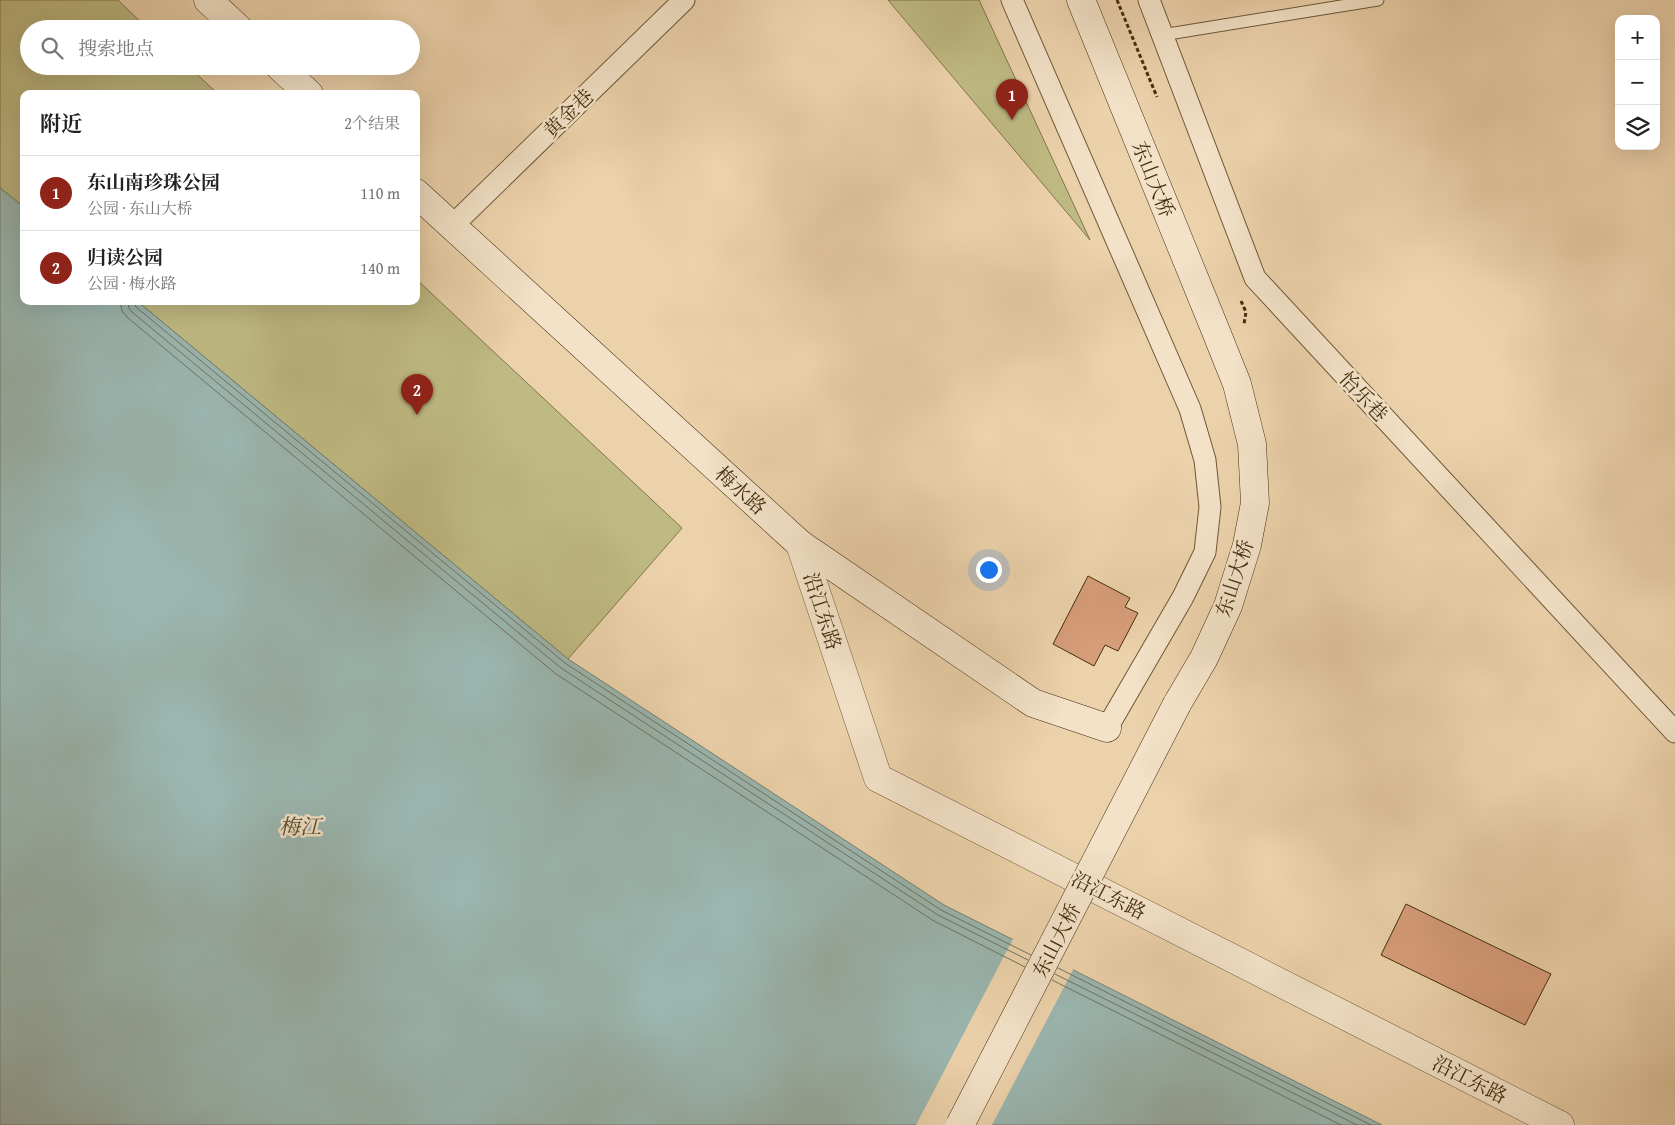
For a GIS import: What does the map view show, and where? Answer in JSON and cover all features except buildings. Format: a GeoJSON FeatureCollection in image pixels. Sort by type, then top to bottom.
{"type":"FeatureCollection","features":[{"type":"Feature","properties":{"kind":"main road"},"geometry":{"type":"LineString","coordinates":[[208,0],[229,20]]}},
{"type":"Feature","properties":{"kind":"main road","name":"东山大桥"},"geometry":{"type":"LineString","coordinates":[[960,1125],[1177,704],[1204,658],[1228,606],[1247,545],[1255,503],[1252,444],[1237,384],[1081,0]]}},
{"type":"Feature","properties":{"kind":"main road"},"geometry":{"type":"LineString","coordinates":[[289,75],[305,90]]}},
{"type":"Feature","properties":{"kind":"main road","name":"梅水路"},"geometry":{"type":"LineString","coordinates":[[420,197],[800,544],[1034,704],[1106,728]]}},
{"type":"Feature","properties":{"kind":"main road","name":"沿江东路"},"geometry":{"type":"LineString","coordinates":[[800,544],[878,778],[1560,1125]]}},
{"type":"Feature","properties":{"kind":"street","name":"黄金巷"},"geometry":{"type":"LineString","coordinates":[[452,226],[684,0]]}},
{"type":"Feature","properties":{"kind":"street"},"geometry":{"type":"LineString","coordinates":[[1012,0],[1190,409],[1205,460],[1210,507],[1205,552],[1183,596],[1106,728]]}},
{"type":"Feature","properties":{"kind":"street","name":"怡乐巷"},"geometry":{"type":"LineString","coordinates":[[1149,0],[1255,278],[1675,732]]}},
{"type":"Feature","properties":{"kind":"lane"},"geometry":{"type":"LineString","coordinates":[[1162,35],[1378,0]]}},
{"type":"Feature","properties":{"kind":"path"},"geometry":{"type":"LineString","coordinates":[[1117,0],[1159,101]]}},
{"type":"Feature","properties":{"kind":"path"},"geometry":{"type":"LineString","coordinates":[[1238,294],[1246,312],[1243,330]]}},
{"type":"Feature","properties":{"kind":"shaded area"},"geometry":{"type":"Polygon","coordinates":[[[0,0],[118,0],[139,20],[20,20],[20,75],[198,75],[214,90],[20,90],[20,204],[0,188],[0,0]]]}},
{"type":"Feature","properties":{"kind":"shaded area"},"geometry":{"type":"Polygon","coordinates":[[[888,0],[979,0],[1090,240],[888,0]]]}},
{"type":"Feature","properties":{"kind":"shaded area"},"geometry":{"type":"Polygon","coordinates":[[[420,283],[682,528],[568,659],[142,305],[420,305],[420,283]]]}},
{"type":"Feature","properties":{"kind":"water","name":"梅江"},"geometry":{"type":"Polygon","coordinates":[[[0,188],[20,204],[20,305],[142,305],[568,659],[944,905],[1382,1125],[0,1125],[0,188]]]}},
{"type":"Feature","properties":{"kind":"pier"},"geometry":{"type":"Polygon","coordinates":[[[1014,937],[1074,968],[992,1125],[916,1125],[1014,937]]]}},
{"type":"Feature","properties":{"kind":"place","name":"东山南珍珠公园"},"geometry":{"type":"Point","coordinates":[1012,120]}},
{"type":"Feature","properties":{"kind":"place","name":"归读公园"},"geometry":{"type":"Point","coordinates":[417,415]}}]}
